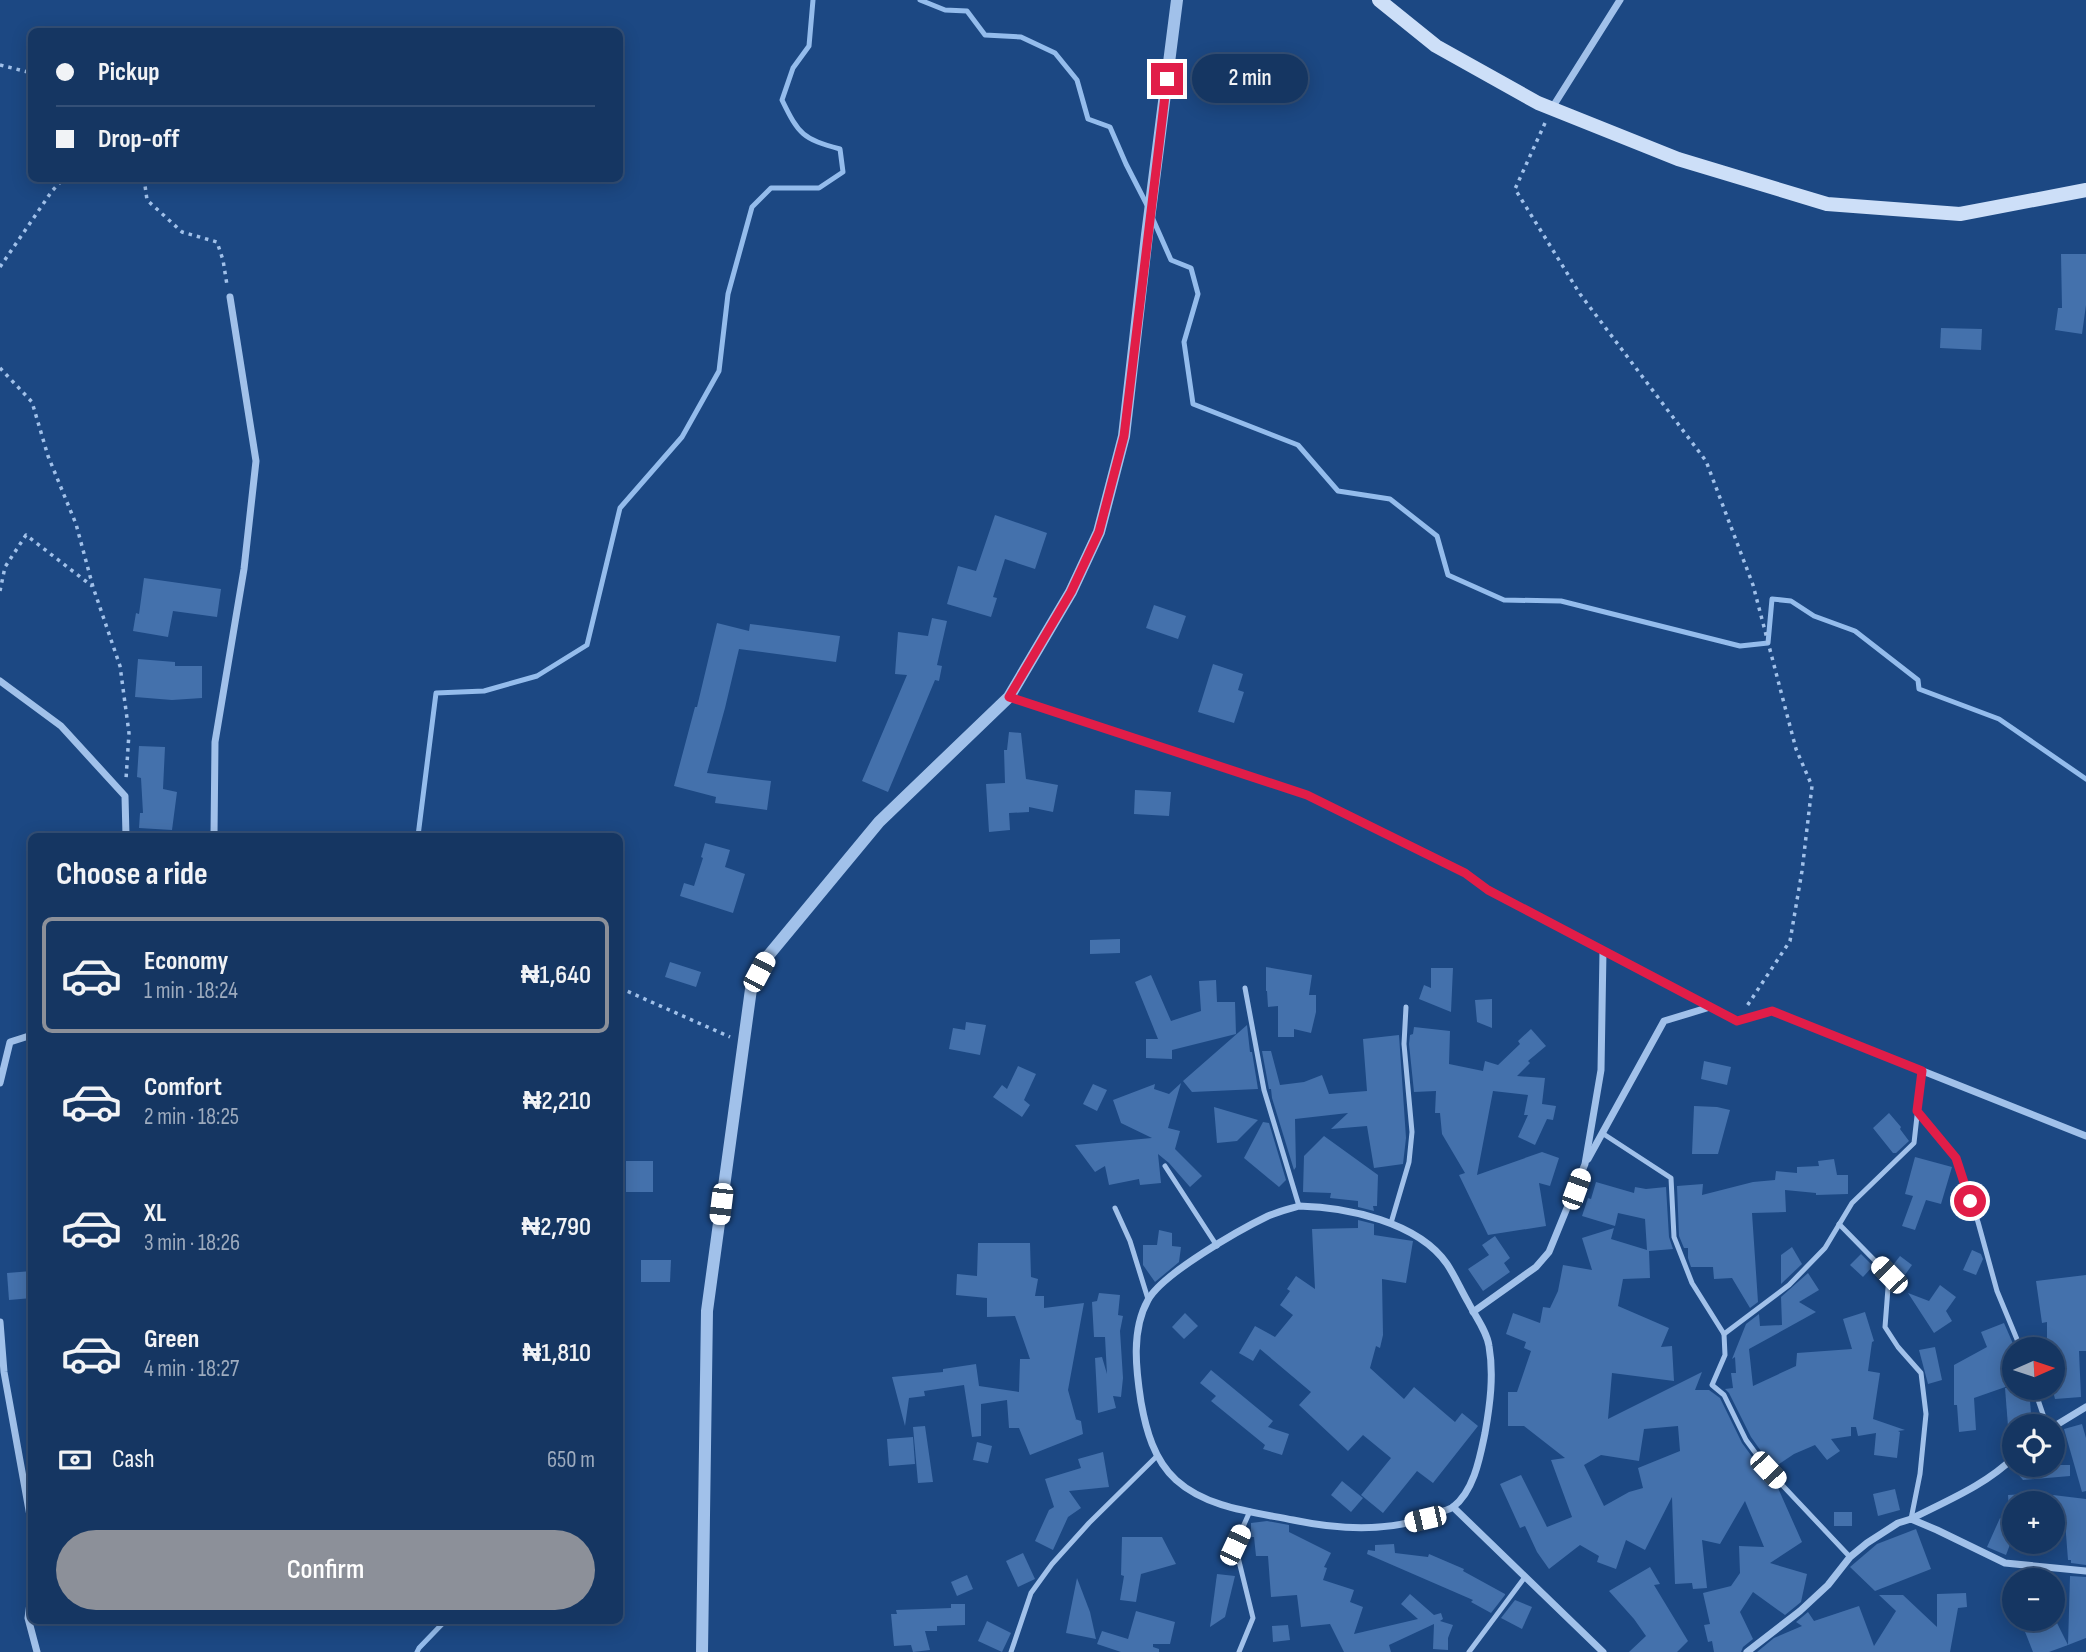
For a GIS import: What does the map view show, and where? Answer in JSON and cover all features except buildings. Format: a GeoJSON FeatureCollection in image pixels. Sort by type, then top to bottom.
{"type":"FeatureCollection","features":[{"type":"Feature","properties":{"kind":"main road"},"geometry":{"type":"LineString","coordinates":[[1379,0],[1436,46],[1538,103],[1678,159],[1827,204],[1960,214],[2086,190]]}},
{"type":"Feature","properties":{"kind":"street"},"geometry":{"type":"LineString","coordinates":[[702,1652],[707,1311],[751,989],[768,956],[879,822],[1009,697],[1071,592],[1099,532],[1124,436],[1177,0]]}},
{"type":"Feature","properties":{"kind":"street"},"geometry":{"type":"LineString","coordinates":[[1552,108],[1620,0]]}},
{"type":"Feature","properties":{"kind":"street"},"geometry":{"type":"LineString","coordinates":[[214,833],[215,741],[244,569],[256,461],[230,297]]}},
{"type":"Feature","properties":{"kind":"street"},"geometry":{"type":"LineString","coordinates":[[0,681],[61,726],[125,796],[126,833]]}},
{"type":"Feature","properties":{"kind":"street"},"geometry":{"type":"LineString","coordinates":[[1009,697],[1307,795],[1465,873],[1488,890],[1737,1021],[1772,1011],[2086,1136]]}},
{"type":"Feature","properties":{"kind":"street"},"geometry":{"type":"LineString","coordinates":[[1585,1164],[1601,1070],[1603,951]]}},
{"type":"Feature","properties":{"kind":"street"},"geometry":{"type":"LineString","coordinates":[[1473,1312],[1536,1267],[1549,1252],[1585,1164],[1664,1021],[1710,1007]]}},
{"type":"Feature","properties":{"kind":"street"},"geometry":{"type":"LineString","coordinates":[[0,1083],[3,1058],[10,1042],[28,1036]]}},
{"type":"Feature","properties":{"kind":"street"},"geometry":{"type":"LineString","coordinates":[[1299,1206],[1319,1206],[1391,1223],[1433,1249],[1447,1263],[1489,1343],[1491,1393],[1479,1466],[1453,1507],[1425,1519],[1395,1526],[1368,1528],[1304,1522],[1250,1511],[1210,1502],[1184,1487],[1166,1471],[1145,1426],[1138,1383],[1136,1345],[1148,1298],[1183,1266],[1269,1215],[1299,1206]]}},
{"type":"Feature","properties":{"kind":"street"},"geometry":{"type":"LineString","coordinates":[[0,1322],[4,1372],[28,1505]]}},
{"type":"Feature","properties":{"kind":"street"},"geometry":{"type":"LineString","coordinates":[[2065,1420],[2086,1407]]}},
{"type":"Feature","properties":{"kind":"street"},"geometry":{"type":"LineString","coordinates":[[1747,1652],[1828,1585],[1850,1557],[1867,1543],[1898,1524],[1980,1483],[2002,1468]]}},
{"type":"Feature","properties":{"kind":"street"},"geometry":{"type":"LineString","coordinates":[[1453,1507],[1603,1652]]}},
{"type":"Feature","properties":{"kind":"street"},"geometry":{"type":"LineString","coordinates":[[1911,1519],[2005,1563],[2086,1571]]}},
{"type":"Feature","properties":{"kind":"street"},"geometry":{"type":"LineString","coordinates":[[30,1624],[37,1652]]}},
{"type":"Feature","properties":{"kind":"lane"},"geometry":{"type":"LineString","coordinates":[[1245,988],[1264,1090],[1299,1206]]}},
{"type":"Feature","properties":{"kind":"lane"},"geometry":{"type":"LineString","coordinates":[[1391,1223],[1409,1162],[1412,1132],[1404,1044],[1406,1007]]}},
{"type":"Feature","properties":{"kind":"lane"},"geometry":{"type":"LineString","coordinates":[[1724,1334],[1789,1285],[1825,1248],[1852,1203],[1913,1143],[1922,1071]]}},
{"type":"Feature","properties":{"kind":"lane"},"geometry":{"type":"LineString","coordinates":[[1917,1111],[1956,1158],[1978,1222],[1997,1291],[2016,1337]]}},
{"type":"Feature","properties":{"kind":"lane"},"geometry":{"type":"LineString","coordinates":[[1602,1133],[1671,1178],[1674,1237],[1692,1283],[1724,1334],[1725,1355],[1712,1385],[1724,1395],[1746,1440],[1768,1470],[1850,1557]]}},
{"type":"Feature","properties":{"kind":"lane"},"geometry":{"type":"LineString","coordinates":[[1165,1166],[1217,1246]]}},
{"type":"Feature","properties":{"kind":"lane"},"geometry":{"type":"LineString","coordinates":[[1115,1208],[1130,1241],[1148,1298]]}},
{"type":"Feature","properties":{"kind":"lane"},"geometry":{"type":"LineString","coordinates":[[1839,1224],[1889,1275],[1885,1327],[1921,1373],[1926,1414],[1920,1474],[1911,1519]]}},
{"type":"Feature","properties":{"kind":"lane"},"geometry":{"type":"LineString","coordinates":[[1011,1652],[1031,1593],[1052,1564],[1157,1456]]}},
{"type":"Feature","properties":{"kind":"lane"},"geometry":{"type":"LineString","coordinates":[[1239,1652],[1253,1618],[1235,1545],[1250,1511]]}},
{"type":"Feature","properties":{"kind":"lane"},"geometry":{"type":"LineString","coordinates":[[1469,1652],[1525,1577]]}},
{"type":"Feature","properties":{"kind":"path"},"geometry":{"type":"LineString","coordinates":[[0,65],[28,71]]}},
{"type":"Feature","properties":{"kind":"path"},"geometry":{"type":"LineString","coordinates":[[1552,108],[1515,189],[1580,294],[1706,461],[1753,585],[1796,749],[1812,786],[1790,941],[1737,1021]]}},
{"type":"Feature","properties":{"kind":"path"},"geometry":{"type":"LineString","coordinates":[[0,267],[60,182]]}},
{"type":"Feature","properties":{"kind":"path"},"geometry":{"type":"LineString","coordinates":[[145,182],[147,200],[182,232],[217,242],[230,297]]}},
{"type":"Feature","properties":{"kind":"path"},"geometry":{"type":"LineString","coordinates":[[0,368],[32,402],[48,456],[76,524],[93,587],[120,666],[129,733],[125,796]]}},
{"type":"Feature","properties":{"kind":"path"},"geometry":{"type":"LineString","coordinates":[[0,591],[5,567],[26,535],[93,587]]}},
{"type":"Feature","properties":{"kind":"path"},"geometry":{"type":"LineString","coordinates":[[623,989],[742,1043]]}},
{"type":"Feature","properties":{"kind":"waterway"},"geometry":{"type":"LineString","coordinates":[[418,833],[436,693],[484,691],[537,676],[587,645],[620,508],[682,437],[719,371],[728,294],[752,207],[771,188],[819,188],[843,172],[840,149],[804,134],[793,121],[782,100],[793,68],[809,46],[813,0]]}},
{"type":"Feature","properties":{"kind":"waterway"},"geometry":{"type":"LineString","coordinates":[[920,0],[945,10],[967,11],[985,35],[1021,37],[1055,53],[1077,80],[1088,119],[1110,127],[1147,205]]}},
{"type":"Feature","properties":{"kind":"waterway"},"geometry":{"type":"LineString","coordinates":[[1152,217],[1171,260],[1191,268],[1198,294],[1184,342],[1193,404],[1298,445],[1338,491],[1390,499],[1437,536],[1448,575],[1504,600],[1561,601],[1740,646],[1768,643],[1772,599],[1791,601],[1814,616],[1855,631],[1918,680],[1919,689],[1999,719],[2086,779]]}},
{"type":"Feature","properties":{"kind":"waterway"},"geometry":{"type":"LineString","coordinates":[[417,1652],[442,1624]]}},
{"type":"Feature","properties":{"kind":"route"},"geometry":{"type":"LineString","coordinates":[[1167,79],[1124,436],[1099,532],[1071,592],[1009,697],[1307,795],[1465,873],[1488,890],[1737,1021],[1772,1011],[1922,1071],[1917,1111],[1956,1158],[1970,1201]]}}]}
